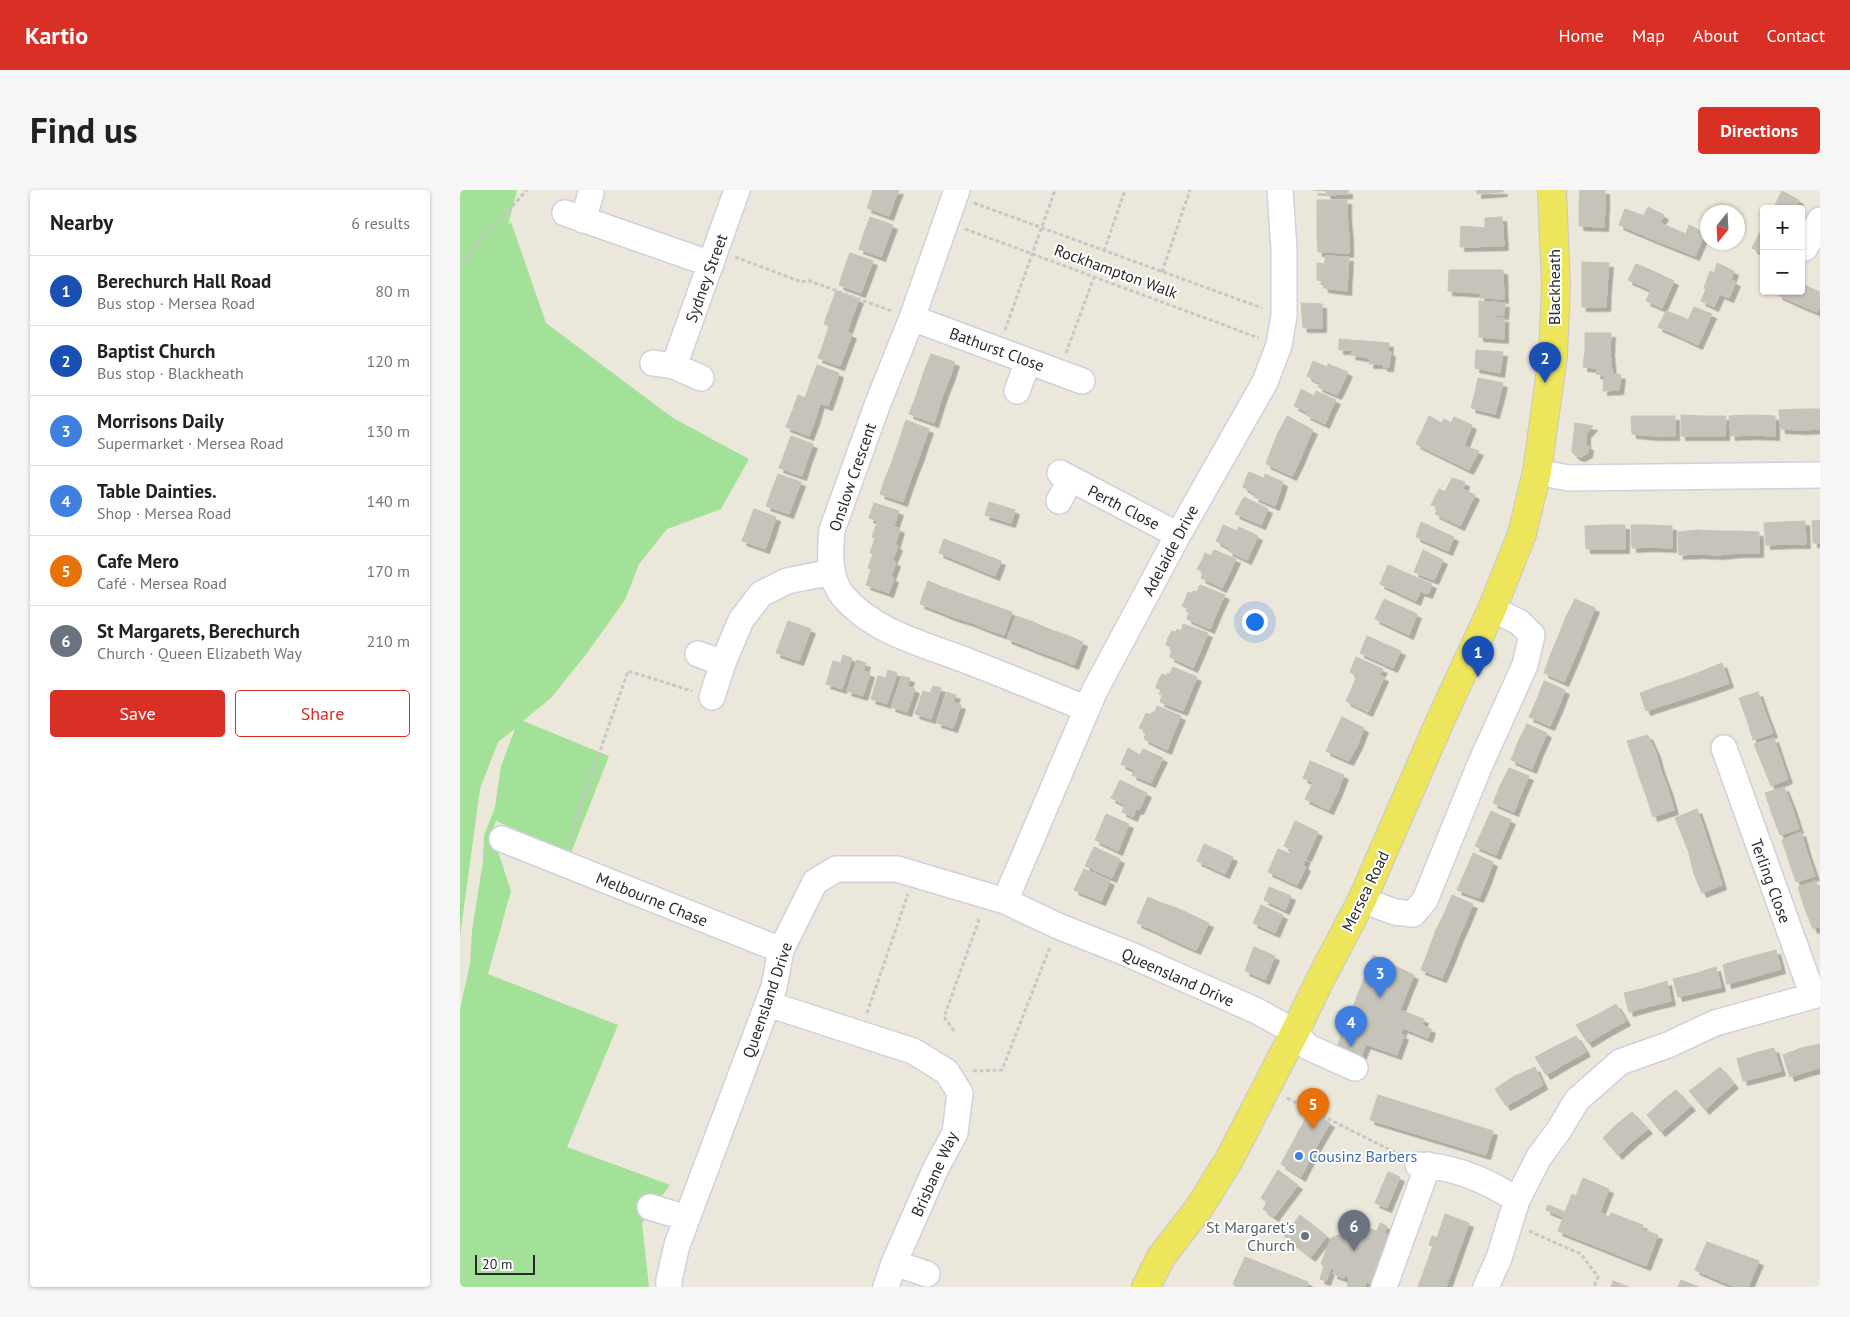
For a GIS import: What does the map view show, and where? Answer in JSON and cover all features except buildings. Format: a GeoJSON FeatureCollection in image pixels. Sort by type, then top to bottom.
{"type":"FeatureCollection","features":[{"type":"Feature","properties":{"kind":"main road","name":"Blackheath"},"geometry":{"type":"LineString","coordinates":[[1537,472],[1553,354],[1556,286],[1552,190]]}},
{"type":"Feature","properties":{"kind":"main road","name":"Mersea Road"},"geometry":{"type":"LineString","coordinates":[[1147,1286],[1161,1257],[1199,1208],[1230,1158],[1362,900],[1441,719],[1492,609],[1522,534],[1537,472]]}},
{"type":"Feature","properties":{"kind":"street","name":"Sydney Street"},"geometry":{"type":"LineString","coordinates":[[701,378],[663,365],[714,256],[737,190]]}},
{"type":"Feature","properties":{"kind":"street","name":"Adelaide Drive"},"geometry":{"type":"LineString","coordinates":[[996,898],[1095,690],[1178,535],[1265,382],[1279,345],[1284,316],[1284,249],[1280,190]]}},
{"type":"Feature","properties":{"kind":"street"},"geometry":{"type":"LineString","coordinates":[[591,193],[574,217],[714,256]]}},
{"type":"Feature","properties":{"kind":"street","name":"Onslow Crescent"},"geometry":{"type":"LineString","coordinates":[[956,193],[912,318],[878,403],[832,530],[830,550],[832,572],[842,594],[863,615],[905,638],[1087,709]]}},
{"type":"Feature","properties":{"kind":"street"},"geometry":{"type":"LineString","coordinates":[[1805,248],[1819,223]]}},
{"type":"Feature","properties":{"kind":"street","name":"Bathurst Close"},"geometry":{"type":"LineString","coordinates":[[912,318],[1082,381]]}},
{"type":"Feature","properties":{"kind":"street"},"geometry":{"type":"LineString","coordinates":[[1017,392],[1028,361]]}},
{"type":"Feature","properties":{"kind":"street"},"geometry":{"type":"LineString","coordinates":[[1537,472],[1569,478],[1820,475]]}},
{"type":"Feature","properties":{"kind":"street","name":"Perth Close"},"geometry":{"type":"LineString","coordinates":[[1063,485],[1178,535]]}},
{"type":"Feature","properties":{"kind":"street"},"geometry":{"type":"LineString","coordinates":[[712,697],[723,663],[741,620],[761,594],[788,581],[832,572]]}},
{"type":"Feature","properties":{"kind":"street"},"geometry":{"type":"LineString","coordinates":[[1362,900],[1395,912],[1413,914],[1425,900],[1525,665],[1532,635],[1519,622],[1492,609]]}},
{"type":"Feature","properties":{"kind":"street"},"geometry":{"type":"LineString","coordinates":[[698,654],[723,663]]}},
{"type":"Feature","properties":{"kind":"street","name":"Terling Close"},"geometry":{"type":"LineString","coordinates":[[1723,762],[1817,995]]}},
{"type":"Feature","properties":{"kind":"street","name":"Melbourne Chase"},"geometry":{"type":"LineString","coordinates":[[513,851],[561,863],[781,950]]}},
{"type":"Feature","properties":{"kind":"street","name":"Queensland Drive"},"geometry":{"type":"LineString","coordinates":[[669,1287],[677,1245],[774,987],[781,950],[815,882],[836,869],[897,869],[996,898],[1258,1011],[1295,1032],[1308,1047],[1355,1068]]}},
{"type":"Feature","properties":{"kind":"street"},"geometry":{"type":"LineString","coordinates":[[1486,1287],[1499,1258],[1517,1200],[1539,1156],[1559,1130],[1577,1100],[1620,1062],[1668,1045],[1715,1024],[1817,995]]}},
{"type":"Feature","properties":{"kind":"street","name":"Brisbane Way"},"geometry":{"type":"LineString","coordinates":[[768,1004],[913,1050],[947,1072],[960,1093],[955,1133],[936,1168],[894,1263],[886,1287]]}},
{"type":"Feature","properties":{"kind":"street"},"geometry":{"type":"LineString","coordinates":[[1384,1287],[1423,1165],[1443,1168],[1495,1186],[1517,1200]]}},
{"type":"Feature","properties":{"kind":"street"},"geometry":{"type":"LineString","coordinates":[[650,1206],[687,1218]]}},
{"type":"Feature","properties":{"kind":"street"},"geometry":{"type":"LineString","coordinates":[[894,1263],[927,1274]]}},
{"type":"Feature","properties":{"kind":"path"},"geometry":{"type":"LineString","coordinates":[[460,264],[527,190]]}},
{"type":"Feature","properties":{"kind":"path"},"geometry":{"type":"LineString","coordinates":[[998,349],[1055,190]]}},
{"type":"Feature","properties":{"kind":"path"},"geometry":{"type":"LineString","coordinates":[[1104,251],[1125,190]]}},
{"type":"Feature","properties":{"kind":"path"},"geometry":{"type":"LineString","coordinates":[[1162,272],[1190,190]]}},
{"type":"Feature","properties":{"kind":"path","name":"Rockhampton Walk"},"geometry":{"type":"LineString","coordinates":[[956,193],[1041,228],[1284,316]]}},
{"type":"Feature","properties":{"kind":"path","name":"Rockhampton Walk"},"geometry":{"type":"LineString","coordinates":[[945,221],[1279,345]]}},
{"type":"Feature","properties":{"kind":"path"},"geometry":{"type":"LineString","coordinates":[[714,256],[802,282],[807,280],[912,318]]}},
{"type":"Feature","properties":{"kind":"path"},"geometry":{"type":"LineString","coordinates":[[1058,372],[1094,276]]}},
{"type":"Feature","properties":{"kind":"path"},"geometry":{"type":"LineString","coordinates":[[561,863],[628,672],[712,697]]}},
{"type":"Feature","properties":{"kind":"path"},"geometry":{"type":"LineString","coordinates":[[861,1033],[914,874]]}},
{"type":"Feature","properties":{"kind":"path"},"geometry":{"type":"LineString","coordinates":[[954,1032],[944,1017],[996,898]]}},
{"type":"Feature","properties":{"kind":"path"},"geometry":{"type":"LineString","coordinates":[[947,1072],[1002,1070],[1058,926]]}},
{"type":"Feature","properties":{"kind":"path"},"geometry":{"type":"LineString","coordinates":[[1266,1088],[1423,1165]]}},
{"type":"Feature","properties":{"kind":"path"},"geometry":{"type":"LineString","coordinates":[[1509,1224],[1581,1254],[1598,1277],[1594,1287]]}},
{"type":"Feature","properties":{"kind":"green space"},"geometry":{"type":"Polygon","coordinates":[[[460,190],[517,190],[508,225],[511,222],[546,323],[673,418],[749,459],[721,509],[667,529],[639,564],[625,600],[587,653],[551,698],[523,721],[609,756],[571,853],[496,821],[492,833],[511,891],[488,974],[618,1025],[567,1147],[670,1185],[642,1223],[649,1287],[460,1287],[460,1009],[470,964],[472,931],[483,861],[484,836],[495,807],[501,766],[515,729],[498,742],[480,789],[460,936],[460,190]]]}},
{"type":"Feature","properties":{"kind":"place","name":"Baptist Church"},"geometry":{"type":"Point","coordinates":[1545,383]}},
{"type":"Feature","properties":{"kind":"place","name":"Berechurch Hall Road"},"geometry":{"type":"Point","coordinates":[1478,677]}},
{"type":"Feature","properties":{"kind":"place","name":"Morrisons Daily"},"geometry":{"type":"Point","coordinates":[1380,998]}},
{"type":"Feature","properties":{"kind":"place","name":"Table Dainties."},"geometry":{"type":"Point","coordinates":[1351,1047]}},
{"type":"Feature","properties":{"kind":"place","name":"Cafe Mero"},"geometry":{"type":"Point","coordinates":[1313,1129]}},
{"type":"Feature","properties":{"kind":"place","name":"Cousinz Barbers"},"geometry":{"type":"Point","coordinates":[1299,1156]}},
{"type":"Feature","properties":{"kind":"place","name":"St Margaret's Church"},"geometry":{"type":"Point","coordinates":[1305,1236]}},
{"type":"Feature","properties":{"kind":"place","name":"St Margarets, Berechurch"},"geometry":{"type":"Point","coordinates":[1354,1251]}}]}
